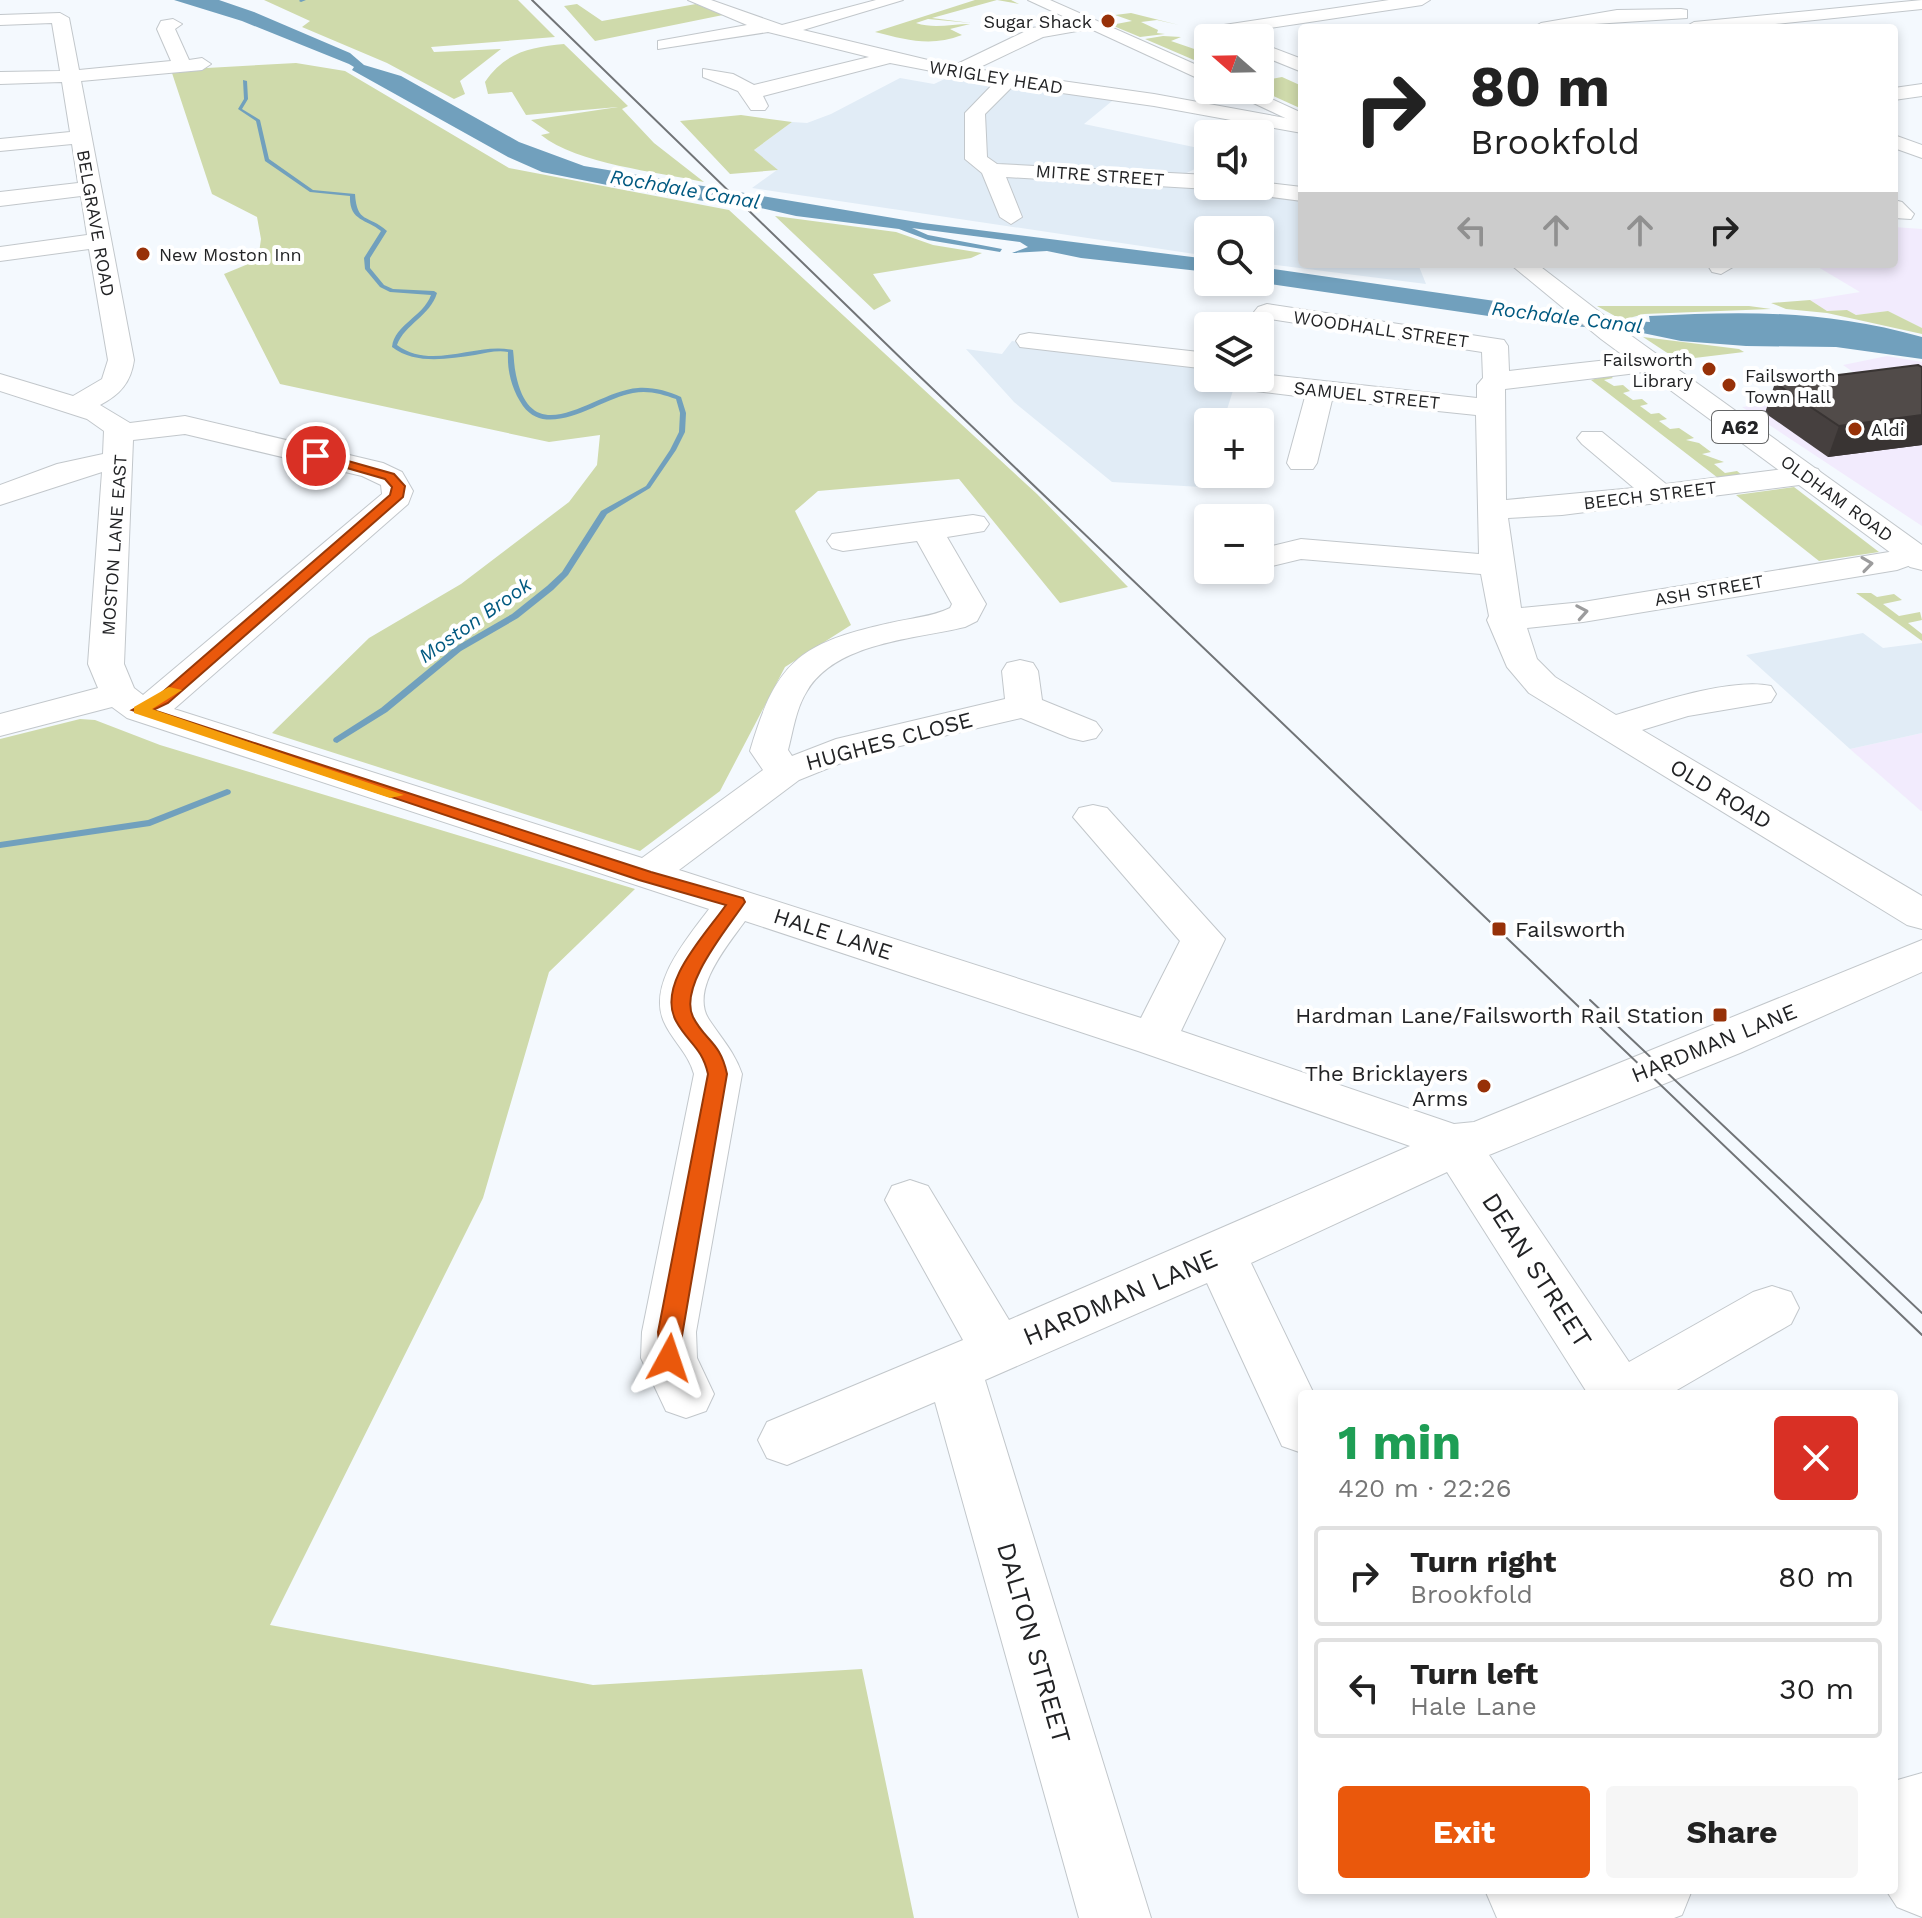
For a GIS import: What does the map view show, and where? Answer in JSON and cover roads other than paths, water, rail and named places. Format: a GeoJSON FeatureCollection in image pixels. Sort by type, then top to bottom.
{"type":"FeatureCollection","features":[{"type":"Feature","properties":{"kind":"main road"},"geometry":{"type":"LineString","coordinates":[[664,45],[775,29],[895,0]]}},
{"type":"Feature","properties":{"kind":"main road"},"geometry":{"type":"LineString","coordinates":[[1036,0],[1194,71]]}},
{"type":"Feature","properties":{"kind":"main road"},"geometry":{"type":"LineString","coordinates":[[1324,0],[1387,23]]}},
{"type":"Feature","properties":{"kind":"main road"},"geometry":{"type":"LineString","coordinates":[[1267,24],[1422,0]]}},
{"type":"Feature","properties":{"kind":"main road"},"geometry":{"type":"LineString","coordinates":[[1761,0],[1802,21]]}},
{"type":"Feature","properties":{"kind":"main road","name":"WRIGLEY HEAD"},"geometry":{"type":"LineString","coordinates":[[705,1],[775,29],[955,72],[1293,121]]}},
{"type":"Feature","properties":{"kind":"main road"},"geometry":{"type":"LineString","coordinates":[[1063,12],[1090,4]]}},
{"type":"Feature","properties":{"kind":"main road"},"geometry":{"type":"LineString","coordinates":[[1564,24],[1617,15],[1802,21],[1922,4]]}},
{"type":"Feature","properties":{"kind":"main road"},"geometry":{"type":"LineString","coordinates":[[1883,8],[1922,21]]}},
{"type":"Feature","properties":{"kind":"main road","name":"BELGRAVE ROAD"},"geometry":{"type":"LineString","coordinates":[[0,20],[60,18],[120,368],[114,384],[106,392],[76,405]]}},
{"type":"Feature","properties":{"kind":"main road"},"geometry":{"type":"LineString","coordinates":[[1282,20],[1298,26]]}},
{"type":"Feature","properties":{"kind":"main road"},"geometry":{"type":"LineString","coordinates":[[173,24],[167,25],[166,29],[182,66]]}},
{"type":"Feature","properties":{"kind":"main road"},"geometry":{"type":"LineString","coordinates":[[955,72],[1033,35],[1088,24]]}},
{"type":"Feature","properties":{"kind":"main road"},"geometry":{"type":"LineString","coordinates":[[1274,54],[1298,65]]}},
{"type":"Feature","properties":{"kind":"main road"},"geometry":{"type":"LineString","coordinates":[[710,73],[742,82],[755,98],[772,89],[891,57]]}},
{"type":"Feature","properties":{"kind":"main road"},"geometry":{"type":"LineString","coordinates":[[0,78],[69,76],[202,64]]}},
{"type":"Feature","properties":{"kind":"main road"},"geometry":{"type":"LineString","coordinates":[[1274,73],[1298,68]]}},
{"type":"Feature","properties":{"kind":"main road"},"geometry":{"type":"LineString","coordinates":[[1898,78],[1918,90]]}},
{"type":"Feature","properties":{"kind":"main road"},"geometry":{"type":"LineString","coordinates":[[1008,80],[975,113],[976,159],[992,170],[1011,217]]}},
{"type":"Feature","properties":{"kind":"main road"},"geometry":{"type":"LineString","coordinates":[[1898,93],[1918,90]]}},
{"type":"Feature","properties":{"kind":"main road"},"geometry":{"type":"LineString","coordinates":[[1102,111],[1123,95]]}},
{"type":"Feature","properties":{"kind":"main road"},"geometry":{"type":"LineString","coordinates":[[1262,104],[1293,121]]}},
{"type":"Feature","properties":{"kind":"main road"},"geometry":{"type":"LineString","coordinates":[[1274,131],[1293,121]]}},
{"type":"Feature","properties":{"kind":"main road"},"geometry":{"type":"LineString","coordinates":[[3,145],[80,137]]}},
{"type":"Feature","properties":{"kind":"main road"},"geometry":{"type":"LineString","coordinates":[[1898,143],[1922,152]]}},
{"type":"Feature","properties":{"kind":"main road","name":"MITRE STREET"},"geometry":{"type":"LineString","coordinates":[[992,170],[1194,181]]}},
{"type":"Feature","properties":{"kind":"main road"},"geometry":{"type":"LineString","coordinates":[[1183,180],[1194,174]]}},
{"type":"Feature","properties":{"kind":"main road"},"geometry":{"type":"LineString","coordinates":[[0,199],[88,188]]}},
{"type":"Feature","properties":{"kind":"main road"},"geometry":{"type":"LineString","coordinates":[[1274,190],[1298,193]]}},
{"type":"Feature","properties":{"kind":"main road"},"geometry":{"type":"LineString","coordinates":[[0,254],[99,241]]}},
{"type":"Feature","properties":{"kind":"main road","name":"OLDHAM ROAD"},"geometry":{"type":"LineString","coordinates":[[1527,268],[1610,333],[1919,554]]}},
{"type":"Feature","properties":{"kind":"main road","name":"WOODHALL STREET"},"geometry":{"type":"LineString","coordinates":[[1274,313],[1495,346]]}},
{"type":"Feature","properties":{"kind":"main road"},"geometry":{"type":"LineString","coordinates":[[1029,341],[1194,359]]}},
{"type":"Feature","properties":{"kind":"main road","name":"OLD ROAD"},"geometry":{"type":"LineString","coordinates":[[1495,346],[1494,565],[1504,620],[1522,662],[1542,685],[1922,915]]}},
{"type":"Feature","properties":{"kind":"main road","name":"SAMUEL STREET"},"geometry":{"type":"LineString","coordinates":[[1274,385],[1321,390],[1496,394],[1653,363]]}},
{"type":"Feature","properties":{"kind":"main road","name":"MOSTON LANE EAST"},"geometry":{"type":"LineString","coordinates":[[0,382],[110,418],[120,446],[106,664],[129,702]]}},
{"type":"Feature","properties":{"kind":"main road"},"geometry":{"type":"LineString","coordinates":[[1302,463],[1321,390]]}},
{"type":"Feature","properties":{"kind":"main road"},"geometry":{"type":"LineString","coordinates":[[0,496],[120,446],[185,425],[372,469],[396,480],[398,486],[397,497],[172,691],[129,702],[0,725]]}},
{"type":"Feature","properties":{"kind":"main road"},"geometry":{"type":"LineString","coordinates":[[1592,438],[1659,493]]}},
{"type":"Feature","properties":{"kind":"main road","name":"BEECH STREET"},"geometry":{"type":"LineString","coordinates":[[1492,510],[1507,512],[1807,475]]}},
{"type":"Feature","properties":{"kind":"main road"},"geometry":{"type":"LineString","coordinates":[[843,541],[973,524]]}},
{"type":"Feature","properties":{"kind":"main road"},"geometry":{"type":"LineString","coordinates":[[785,772],[769,751],[791,687],[810,666],[838,650],[953,620],[965,614],[969,604],[928,531]]}},
{"type":"Feature","properties":{"kind":"main road"},"geometry":{"type":"LineString","coordinates":[[1274,556],[1301,549],[1494,565]]}},
{"type":"Feature","properties":{"kind":"main road","name":"ASH STREET"},"geometry":{"type":"LineString","coordinates":[[1504,620],[1583,612],[1919,554]]}},
{"type":"Feature","properties":{"kind":"main road","name":"HUGHES CLOSE"},"geometry":{"type":"LineString","coordinates":[[645,876],[785,772],[1022,688],[1083,730]]}},
{"type":"Feature","properties":{"kind":"main road"},"geometry":{"type":"LineString","coordinates":[[1611,728],[1683,706],[1758,694]]}},
{"type":"Feature","properties":{"kind":"main road","name":"HALE LANE"},"geometry":{"type":"LineString","coordinates":[[129,702],[645,876],[737,902],[1154,1039],[1448,1140]]}},
{"type":"Feature","properties":{"kind":"main road"},"geometry":{"type":"LineString","coordinates":[[1093,817],[1203,939],[1154,1039]]}},
{"type":"Feature","properties":{"kind":"main road"},"geometry":{"type":"LineString","coordinates":[[691,1379],[669,1358],[669,1332],[718,1074],[713,1053],[684,1019],[680,999],[684,982],[737,902]]}},
{"type":"Feature","properties":{"kind":"main road","name":"HARDMAN LANE"},"geometry":{"type":"LineString","coordinates":[[787,1440],[1220,1254],[1429,1160],[1448,1140],[1479,1140],[1724,1041],[1922,955]]}},
{"type":"Feature","properties":{"kind":"main road","name":"DEAN STREET"},"geometry":{"type":"LineString","coordinates":[[1448,1140],[1471,1169],[1617,1390]]}},
{"type":"Feature","properties":{"kind":"main road","name":"DALTON STREET"},"geometry":{"type":"LineString","coordinates":[[910,1200],[975,1358],[1115,1918]]}},
{"type":"Feature","properties":{"kind":"main road"},"geometry":{"type":"LineString","coordinates":[[1220,1254],[1298,1420]]}},
{"type":"Feature","properties":{"kind":"main road"},"geometry":{"type":"LineString","coordinates":[[1627,1390],[1772,1308]]}},
{"type":"Feature","properties":{"kind":"main road"},"geometry":{"type":"LineString","coordinates":[[1898,1814],[1922,1807]]}},
{"type":"Feature","properties":{"kind":"main road"},"geometry":{"type":"LineString","coordinates":[[1898,1845],[1922,1882]]}},
{"type":"Feature","properties":{"kind":"main road"},"geometry":{"type":"LineString","coordinates":[[1522,1894],[1534,1918]]}},
{"type":"Feature","properties":{"kind":"main road"},"geometry":{"type":"LineString","coordinates":[[1570,1918],[1645,1894]]}},
{"type":"Feature","properties":{"kind":"water","name":"Rochdale Canal"},"geometry":{"type":"Polygon","coordinates":[[[174,0],[219,0],[254,12],[350,53],[364,65],[401,76],[519,142],[584,166],[923,223],[1194,257],[1194,270],[1081,258],[1047,251],[1012,253],[1028,247],[1020,242],[912,228],[928,235],[1002,249],[1000,252],[928,240],[899,229],[796,216],[726,200],[711,202],[642,192],[542,172],[508,157],[352,70],[354,67],[349,64],[242,21],[174,0]]]}},
{"type":"Feature","properties":{"kind":"water","name":"Rochdale Canal"},"geometry":{"type":"Polygon","coordinates":[[[1274,269],[1502,302],[1550,315],[1650,322],[1649,316],[1720,313],[1819,317],[1922,337],[1922,359],[1836,347],[1746,346],[1681,341],[1633,331],[1537,323],[1274,285],[1274,269]]]}},
{"type":"Feature","properties":{"kind":"waterway","name":"Moston Brook"},"geometry":{"type":"LineString","coordinates":[[245,81],[246,99],[240,109],[258,120],[267,160],[312,191],[353,195],[357,215],[384,231],[367,258],[367,268],[382,286],[392,291],[434,293],[427,308],[397,338],[394,346],[403,353],[429,358],[500,349],[511,351],[513,375],[521,398],[531,412],[543,417],[574,413],[636,390],[658,391],[679,398],[683,413],[682,432],[648,487],[604,513],[565,573],[550,588],[515,616],[458,649],[384,710],[337,740]]}},
{"type":"Feature","properties":{"kind":"waterway","name":"Moston Brook"},"geometry":{"type":"LineString","coordinates":[[0,845],[150,823],[227,792]]}},
{"type":"Feature","properties":{"kind":"tram line"},"geometry":{"type":"LineString","coordinates":[[532,0],[913,370],[1922,1335]]}},
{"type":"Feature","properties":{"kind":"tram line"},"geometry":{"type":"LineString","coordinates":[[1590,1000],[1922,1313]]}},
{"type":"Feature","properties":{"kind":"place","name":"Sugar Shack"},"geometry":{"type":"Point","coordinates":[1108,21]}},
{"type":"Feature","properties":{"kind":"place","name":"New Moston Inn"},"geometry":{"type":"Point","coordinates":[143,254]}},
{"type":"Feature","properties":{"kind":"place","name":"Failsworth Library"},"geometry":{"type":"Point","coordinates":[1709,369]}},
{"type":"Feature","properties":{"kind":"place","name":"Failsworth Town Hall"},"geometry":{"type":"Point","coordinates":[1729,385]}},
{"type":"Feature","properties":{"kind":"place","name":"Aldi"},"geometry":{"type":"Point","coordinates":[1855,429]}},
{"type":"Feature","properties":{"kind":"place","name":"Failsworth"},"geometry":{"type":"Point","coordinates":[1499,929]}},
{"type":"Feature","properties":{"kind":"place","name":"Hardman Lane/Failsworth Rail Station"},"geometry":{"type":"Point","coordinates":[1720,1015]}},
{"type":"Feature","properties":{"kind":"place","name":"The Bricklayers Arms"},"geometry":{"type":"Point","coordinates":[1484,1086]}}]}
